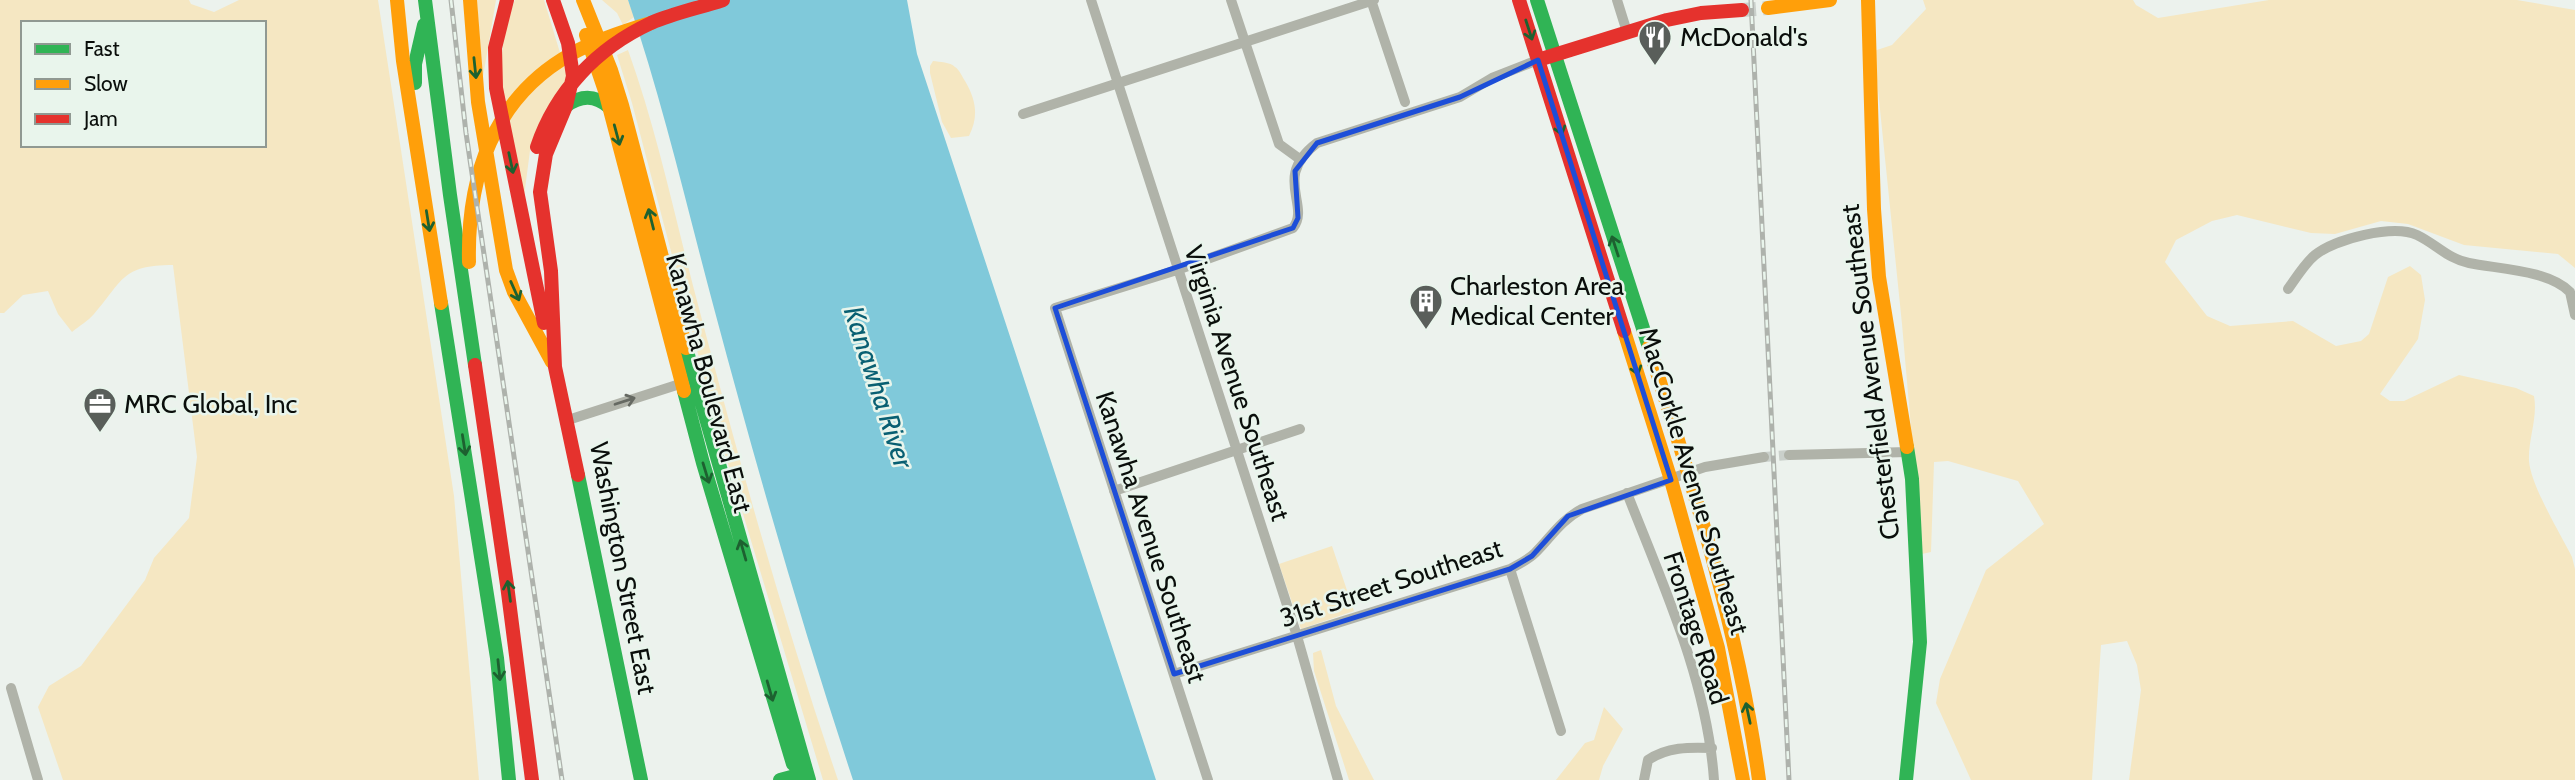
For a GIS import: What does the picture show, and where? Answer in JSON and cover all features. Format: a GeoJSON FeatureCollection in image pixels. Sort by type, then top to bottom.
{"type":"FeatureCollection","features":[{"type":"Feature","properties":{"kind":"main road"},"geometry":{"type":"LineString","coordinates":[[397,0],[403,61],[497,658],[509,780]]}},
{"type":"Feature","properties":{"kind":"main road"},"geometry":{"type":"LineString","coordinates":[[425,0],[462,290],[501,532],[532,780]]}},
{"type":"Feature","properties":{"kind":"main road"},"geometry":{"type":"LineString","coordinates":[[417,153],[415,64],[421,34],[436,0]]}},
{"type":"Feature","properties":{"kind":"main road","name":"Washington Street East"},"geometry":{"type":"LineString","coordinates":[[470,0],[477,90],[506,270],[514,292],[555,367]]}},
{"type":"Feature","properties":{"kind":"main road"},"geometry":{"type":"LineString","coordinates":[[507,0],[495,48],[496,88],[555,367]]}},
{"type":"Feature","properties":{"kind":"main road","name":"Washington Street East"},"geometry":{"type":"LineString","coordinates":[[553,0],[568,43],[573,76],[566,106],[551,138],[541,183],[541,211],[551,271],[555,367],[641,780]]}},
{"type":"Feature","properties":{"kind":"main road","name":"Kanawha Boulevard East"},"geometry":{"type":"LineString","coordinates":[[573,0],[610,107],[687,381],[805,778]]}},
{"type":"Feature","properties":{"kind":"main road","name":"Kanawha Boulevard East"},"geometry":{"type":"LineString","coordinates":[[583,0],[622,105],[687,381],[798,738],[805,778]]}},
{"type":"Feature","properties":{"kind":"main road"},"geometry":{"type":"LineString","coordinates":[[477,370],[468,209],[481,160],[490,139],[515,101],[542,75],[567,57],[612,36],[723,0]]}},
{"type":"Feature","properties":{"kind":"main road","name":"MacCorkle Avenue Southeast"},"geometry":{"type":"LineString","coordinates":[[1519,0],[1671,480],[1718,648],[1743,780]]}},
{"type":"Feature","properties":{"kind":"main road","name":"MacCorkle Avenue Southeast"},"geometry":{"type":"LineString","coordinates":[[1537,0],[1689,474],[1751,722],[1759,780]]}},
{"type":"Feature","properties":{"kind":"main road"},"geometry":{"type":"LineString","coordinates":[[1768,8],[1830,0]]}},
{"type":"Feature","properties":{"kind":"main road","name":"Chesterfield Avenue Southeast"},"geometry":{"type":"LineString","coordinates":[[1868,0],[1873,197],[1880,286],[1912,479],[1920,642],[1906,780]]}},
{"type":"Feature","properties":{"kind":"main road"},"geometry":{"type":"LineString","coordinates":[[1538,60],[1700,13],[1742,10]]}},
{"type":"Feature","properties":{"kind":"main road"},"geometry":{"type":"LineString","coordinates":[[551,313],[531,197],[534,160],[545,124],[586,66],[651,23]]}},
{"type":"Feature","properties":{"kind":"main road"},"geometry":{"type":"LineString","coordinates":[[566,106],[587,96],[598,98],[610,107]]}},
{"type":"Feature","properties":{"kind":"main road"},"geometry":{"type":"LineString","coordinates":[[780,780],[805,778]]}},
{"type":"Feature","properties":{"kind":"street","name":"Virginia Avenue Southeast"},"geometry":{"type":"LineString","coordinates":[[1091,0],[1297,636],[1338,780]]}},
{"type":"Feature","properties":{"kind":"street"},"geometry":{"type":"LineString","coordinates":[[1231,0],[1279,144],[1301,160]]}},
{"type":"Feature","properties":{"kind":"street"},"geometry":{"type":"LineString","coordinates":[[1023,114],[1372,0],[1405,102]]}},
{"type":"Feature","properties":{"kind":"street"},"geometry":{"type":"LineString","coordinates":[[1617,0],[1627,32]]}},
{"type":"Feature","properties":{"kind":"street"},"geometry":{"type":"LineString","coordinates":[[1177,270],[1293,228],[1298,218],[1294,180],[1301,160],[1317,143],[1460,97],[1492,78],[1538,60]]}},
{"type":"Feature","properties":{"kind":"street"},"geometry":{"type":"LineString","coordinates":[[2288,289],[2314,256],[2328,248],[2378,232],[2396,231],[2416,234],[2456,261],[2552,279],[2570,292],[2575,315]]}},
{"type":"Feature","properties":{"kind":"street","name":"Kanawha Avenue Southeast"},"geometry":{"type":"LineString","coordinates":[[1177,270],[1055,307],[1208,780]]}},
{"type":"Feature","properties":{"kind":"street"},"geometry":{"type":"LineString","coordinates":[[568,420],[687,381]]}},
{"type":"Feature","properties":{"kind":"street"},"geometry":{"type":"LineString","coordinates":[[1114,491],[1300,429]]}},
{"type":"Feature","properties":{"kind":"street"},"geometry":{"type":"LineString","coordinates":[[1789,455],[1908,452]]}},
{"type":"Feature","properties":{"kind":"street","name":"31st Street Southeast"},"geometry":{"type":"LineString","coordinates":[[1174,674],[1510,569],[1531,556],[1568,516],[1705,467],[1764,457]]}},
{"type":"Feature","properties":{"kind":"street","name":"Frontage Road"},"geometry":{"type":"LineString","coordinates":[[1627,493],[1685,644],[1712,748],[1714,780]]}},
{"type":"Feature","properties":{"kind":"street"},"geometry":{"type":"LineString","coordinates":[[1510,569],[1561,732]]}},
{"type":"Feature","properties":{"kind":"street"},"geometry":{"type":"LineString","coordinates":[[11,688],[38,780]]}},
{"type":"Feature","properties":{"kind":"street"},"geometry":{"type":"LineString","coordinates":[[1644,777],[1648,760],[1658,753],[1692,747],[1712,748]]}},
{"type":"Feature","properties":{"kind":"highlighted area"},"geometry":{"type":"Polygon","coordinates":[[[1538,60],[1671,480],[1568,516],[1532,556],[1510,569],[1174,674],[1055,308],[1293,228],[1298,218],[1295,171],[1317,143],[1460,97],[1538,60]]]}},
{"type":"Feature","properties":{"kind":"shaded area"},"geometry":{"type":"Polygon","coordinates":[[[0,0],[189,0],[191,4],[214,12],[239,0],[378,0],[454,496],[479,780],[63,780],[38,707],[49,686],[81,666],[145,580],[154,558],[189,518],[197,457],[173,265],[143,268],[125,277],[92,317],[72,332],[58,314],[48,291],[23,295],[4,313],[0,313],[0,0]]]}},
{"type":"Feature","properties":{"kind":"shaded area"},"geometry":{"type":"Polygon","coordinates":[[[477,0],[496,0],[483,77],[477,3],[477,0]]]}},
{"type":"Feature","properties":{"kind":"shaded area"},"geometry":{"type":"Polygon","coordinates":[[[515,0],[544,0],[568,79],[531,143],[523,204],[506,127],[501,76],[502,51],[515,0]]]}},
{"type":"Feature","properties":{"kind":"shaded area"},"geometry":{"type":"Polygon","coordinates":[[[602,0],[628,0],[634,17],[623,25],[617,13],[602,0]]]}},
{"type":"Feature","properties":{"kind":"shaded area"},"geometry":{"type":"Polygon","coordinates":[[[1923,0],[2133,0],[2136,5],[2158,18],[2269,0],[2517,0],[2575,10],[2575,268],[2558,254],[2464,245],[2408,224],[2381,221],[2335,234],[2311,233],[2237,215],[2212,221],[2176,240],[2165,262],[2207,316],[2230,326],[2293,321],[2336,346],[2361,341],[2369,334],[2388,277],[2410,266],[2421,275],[2425,300],[2418,339],[2380,394],[2390,401],[2404,401],[2459,375],[2516,388],[2534,396],[2535,412],[2529,453],[2531,471],[2540,496],[2572,557],[2575,569],[2575,780],[2129,780],[2141,690],[2137,665],[2127,641],[2101,645],[2092,780],[1971,780],[1936,703],[1940,679],[1986,570],[2044,524],[2018,481],[1948,461],[1934,462],[1931,552],[1922,554],[1874,51],[1892,45],[1926,9],[1923,0]]]}},
{"type":"Feature","properties":{"kind":"shaded area"},"geometry":{"type":"Polygon","coordinates":[[[628,50],[658,149],[765,550],[838,780],[823,780],[719,434],[617,55],[628,50]]]}},
{"type":"Feature","properties":{"kind":"shaded area"},"geometry":{"type":"Polygon","coordinates":[[[933,61],[953,65],[969,88],[975,115],[969,136],[951,138],[942,122],[930,73],[933,61]]]}},
{"type":"Feature","properties":{"kind":"shaded area"},"geometry":{"type":"Polygon","coordinates":[[[1332,546],[1354,611],[1301,629],[1279,564],[1332,546]]]}},
{"type":"Feature","properties":{"kind":"shaded area"},"geometry":{"type":"Polygon","coordinates":[[[1321,650],[1336,706],[1374,780],[1349,780],[1314,671],[1313,653],[1321,650]]]}},
{"type":"Feature","properties":{"kind":"shaded area"},"geometry":{"type":"Polygon","coordinates":[[[1604,707],[1623,729],[1603,766],[1599,780],[1556,780],[1585,743],[1594,740],[1604,707]]]}},
{"type":"Feature","properties":{"kind":"water","name":"Kanawha River"},"geometry":{"type":"Polygon","coordinates":[[[628,0],[907,0],[917,54],[1156,780],[853,780],[764,488],[664,116],[628,0]]]}},
{"type":"Feature","properties":{"kind":"tunnel"},"geometry":{"type":"LineString","coordinates":[[1742,10],[1768,8]]}},
{"type":"Feature","properties":{"kind":"tunnel"},"geometry":{"type":"LineString","coordinates":[[1764,457],[1789,455]]}},
{"type":"Feature","properties":{"kind":"railway"},"geometry":{"type":"LineString","coordinates":[[451,0],[466,133],[562,780]]}},
{"type":"Feature","properties":{"kind":"railway"},"geometry":{"type":"LineString","coordinates":[[1751,0],[1789,780]]}},
{"type":"Feature","properties":{"kind":"traffic: fast"},"geometry":{"type":"LineString","coordinates":[[425,0],[475,365]]}},
{"type":"Feature","properties":{"kind":"traffic: fast"},"geometry":{"type":"LineString","coordinates":[[1537,0],[1649,347]]}},
{"type":"Feature","properties":{"kind":"traffic: fast"},"geometry":{"type":"LineString","coordinates":[[415,83],[415,64],[424,25]]}},
{"type":"Feature","properties":{"kind":"traffic: fast"},"geometry":{"type":"LineString","coordinates":[[566,106],[588,98],[598,100],[609,107]]}},
{"type":"Feature","properties":{"kind":"traffic: fast"},"geometry":{"type":"LineString","coordinates":[[441,303],[497,658],[509,780]]}},
{"type":"Feature","properties":{"kind":"traffic: fast"},"geometry":{"type":"LineString","coordinates":[[686,348],[809,780]]}},
{"type":"Feature","properties":{"kind":"traffic: fast"},"geometry":{"type":"LineString","coordinates":[[684,391],[793,764]]}},
{"type":"Feature","properties":{"kind":"traffic: fast"},"geometry":{"type":"LineString","coordinates":[[1906,780],[1920,642],[1912,479],[1907,447]]}},
{"type":"Feature","properties":{"kind":"traffic: fast"},"geometry":{"type":"LineString","coordinates":[[578,475],[641,780]]}},
{"type":"Feature","properties":{"kind":"traffic: fast"},"geometry":{"type":"LineString","coordinates":[[780,780],[806,773]]}},
{"type":"Feature","properties":{"kind":"traffic: slow"},"geometry":{"type":"LineString","coordinates":[[397,0],[403,61],[441,303]]}},
{"type":"Feature","properties":{"kind":"traffic: slow"},"geometry":{"type":"LineString","coordinates":[[470,0],[478,102],[506,270],[514,292],[552,362]]}},
{"type":"Feature","properties":{"kind":"traffic: slow"},"geometry":{"type":"LineString","coordinates":[[583,0],[622,105],[686,348]]}},
{"type":"Feature","properties":{"kind":"traffic: slow"},"geometry":{"type":"LineString","coordinates":[[1768,8],[1830,0]]}},
{"type":"Feature","properties":{"kind":"traffic: slow"},"geometry":{"type":"LineString","coordinates":[[1868,0],[1874,209],[1879,277],[1907,447]]}},
{"type":"Feature","properties":{"kind":"traffic: slow"},"geometry":{"type":"LineString","coordinates":[[469,262],[473,200],[480,170],[504,117],[522,93],[544,72],[571,54],[600,40],[651,23]]}},
{"type":"Feature","properties":{"kind":"traffic: slow"},"geometry":{"type":"LineString","coordinates":[[586,35],[605,91],[684,391]]}},
{"type":"Feature","properties":{"kind":"traffic: slow"},"geometry":{"type":"LineString","coordinates":[[1624,331],[1671,480],[1718,648],[1743,780]]}},
{"type":"Feature","properties":{"kind":"traffic: slow"},"geometry":{"type":"LineString","coordinates":[[1649,347],[1698,507],[1727,615],[1740,670],[1759,780]]}},
{"type":"Feature","properties":{"kind":"traffic: jam"},"geometry":{"type":"LineString","coordinates":[[507,0],[495,48],[496,88],[544,323]]}},
{"type":"Feature","properties":{"kind":"traffic: jam"},"geometry":{"type":"LineString","coordinates":[[553,0],[568,43],[573,76],[566,106],[546,154],[540,192],[551,271],[555,367],[578,475]]}},
{"type":"Feature","properties":{"kind":"traffic: jam"},"geometry":{"type":"LineString","coordinates":[[537,147],[555,108],[567,90],[596,58],[631,33],[651,23],[723,0]]}},
{"type":"Feature","properties":{"kind":"traffic: jam"},"geometry":{"type":"LineString","coordinates":[[1519,0],[1624,331]]}},
{"type":"Feature","properties":{"kind":"traffic: jam"},"geometry":{"type":"LineString","coordinates":[[1538,60],[1667,20],[1701,13],[1742,10]]}},
{"type":"Feature","properties":{"kind":"traffic: jam"},"geometry":{"type":"LineString","coordinates":[[475,365],[532,780]]}},
{"type":"Feature","properties":{"kind":"place","name":"McDonald's"},"geometry":{"type":"Point","coordinates":[1655,67]}},
{"type":"Feature","properties":{"kind":"place","name":"Charleston Area Medical Center"},"geometry":{"type":"Point","coordinates":[1426,331]}},
{"type":"Feature","properties":{"kind":"place","name":"MRC Global, Inc"},"geometry":{"type":"Point","coordinates":[100,434]}}]}
